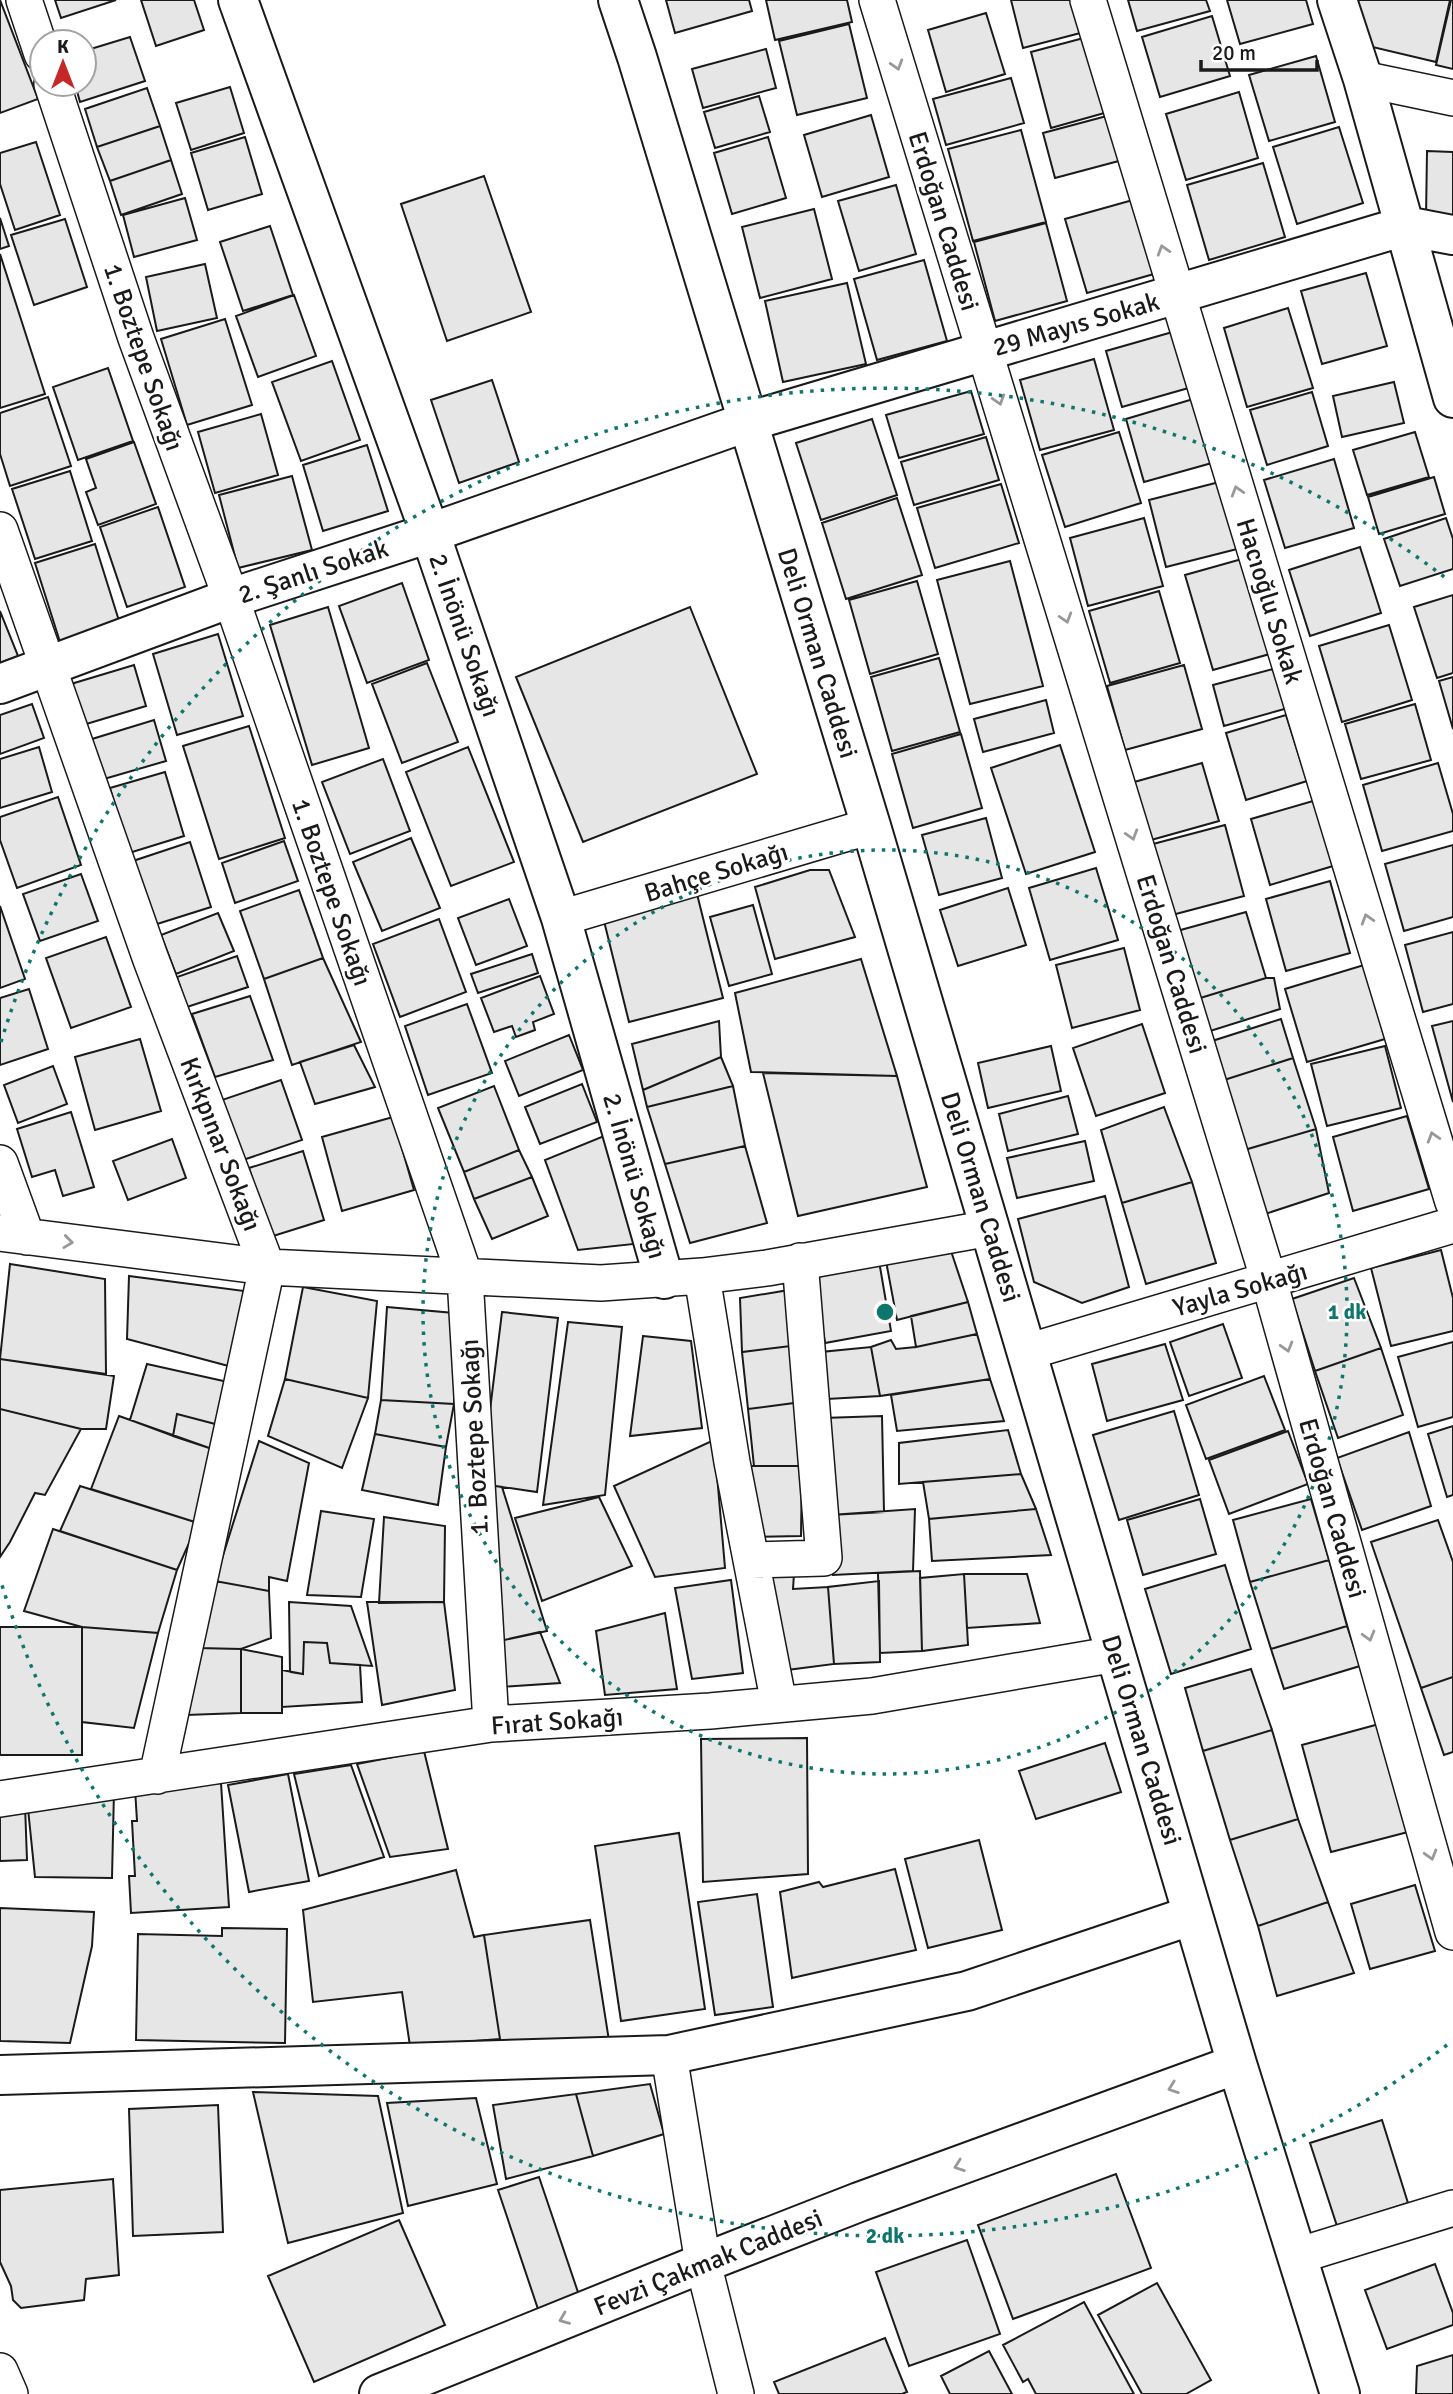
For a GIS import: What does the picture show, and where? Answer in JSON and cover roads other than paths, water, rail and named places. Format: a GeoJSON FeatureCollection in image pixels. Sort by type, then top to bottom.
{"type":"FeatureCollection","features":[{"type":"Feature","properties":{"kind":"street"},"geometry":{"type":"LineString","coordinates":[[24,0],[33,28]]}},
{"type":"Feature","properties":{"kind":"street","name":"2. İnönü Sokağı"},"geometry":{"type":"LineString","coordinates":[[238,0],[430,533],[561,918],[664,1279]]}},
{"type":"Feature","properties":{"kind":"street","name":"Deli Orman Caddesi"},"geometry":{"type":"LineString","coordinates":[[618,0],[638,57],[871,826],[1237,2064],[1340,2394]]}},
{"type":"Feature","properties":{"kind":"street","name":"Erdoğan Caddesi"},"geometry":{"type":"LineString","coordinates":[[877,0],[1269,1281],[1453,1932]]}},
{"type":"Feature","properties":{"kind":"street","name":"Hacıoğlu Sokak"},"geometry":{"type":"LineString","coordinates":[[1088,0],[1453,1202]]}},
{"type":"Feature","properties":{"kind":"street"},"geometry":{"type":"LineString","coordinates":[[1337,0],[1363,79],[1453,398]]}},
{"type":"Feature","properties":{"kind":"street"},"geometry":{"type":"LineString","coordinates":[[1363,79],[1453,98]]}},
{"type":"Feature","properties":{"kind":"street","name":"1. Boztepe Sokağı"},"geometry":{"type":"LineString","coordinates":[[57,98],[136,338],[231,598],[465,1277],[491,1724]]}},
{"type":"Feature","properties":{"kind":"street"},"geometry":{"type":"LineString","coordinates":[[1405,226],[1453,235]]}},
{"type":"Feature","properties":{"kind":"street","name":"29 Mayıs Sokak"},"geometry":{"type":"LineString","coordinates":[[747,422],[1405,226]]}},
{"type":"Feature","properties":{"kind":"street","name":"2. Şanlı Sokak"},"geometry":{"type":"LineString","coordinates":[[0,684],[231,598],[430,533],[747,422]]}},
{"type":"Feature","properties":{"kind":"street","name":"Kırkpınar Sokağı"},"geometry":{"type":"LineString","coordinates":[[0,530],[150,957],[267,1267]]}},
{"type":"Feature","properties":{"kind":"street","name":"Bahçe Sokağı"},"geometry":{"type":"LineString","coordinates":[[561,918],[871,826]]}},
{"type":"Feature","properties":{"kind":"street"},"geometry":{"type":"LineString","coordinates":[[0,1163],[13,1235],[267,1267],[600,1283],[702,1276],[990,1228]]}},
{"type":"Feature","properties":{"kind":"street","name":"Yayla Sokağı"},"geometry":{"type":"LineString","coordinates":[[1027,1352],[1453,1225]]}},
{"type":"Feature","properties":{"kind":"street"},"geometry":{"type":"LineString","coordinates":[[751,1559],[824,1558],[800,1261]]}},
{"type":"Feature","properties":{"kind":"street"},"geometry":{"type":"LineString","coordinates":[[157,1776],[267,1267]]}},
{"type":"Feature","properties":{"kind":"street"},"geometry":{"type":"LineString","coordinates":[[702,1276],[732,1462],[779,1704]]}},
{"type":"Feature","properties":{"kind":"street","name":"Fırat Sokağı"},"geometry":{"type":"LineString","coordinates":[[0,1799],[491,1724],[710,1711],[872,1696],[1116,1654]]}},
{"type":"Feature","properties":{"kind":"street"},"geometry":{"type":"LineString","coordinates":[[0,2075],[669,2055],[967,1991],[1194,1915]]}},
{"type":"Feature","properties":{"kind":"street"},"geometry":{"type":"LineString","coordinates":[[669,2055],[703,2263],[736,2394]]}},
{"type":"Feature","properties":{"kind":"street","name":"Fevzi Çakmak Caddesi"},"geometry":{"type":"LineString","coordinates":[[379,2394],[872,2197],[1237,2064]]}},
{"type":"Feature","properties":{"kind":"street"},"geometry":{"type":"LineString","coordinates":[[1297,2256],[1453,2208]]}},
{"type":"Feature","properties":{"kind":"street"},"geometry":{"type":"LineString","coordinates":[[0,2371],[10,2394]]}}]}
